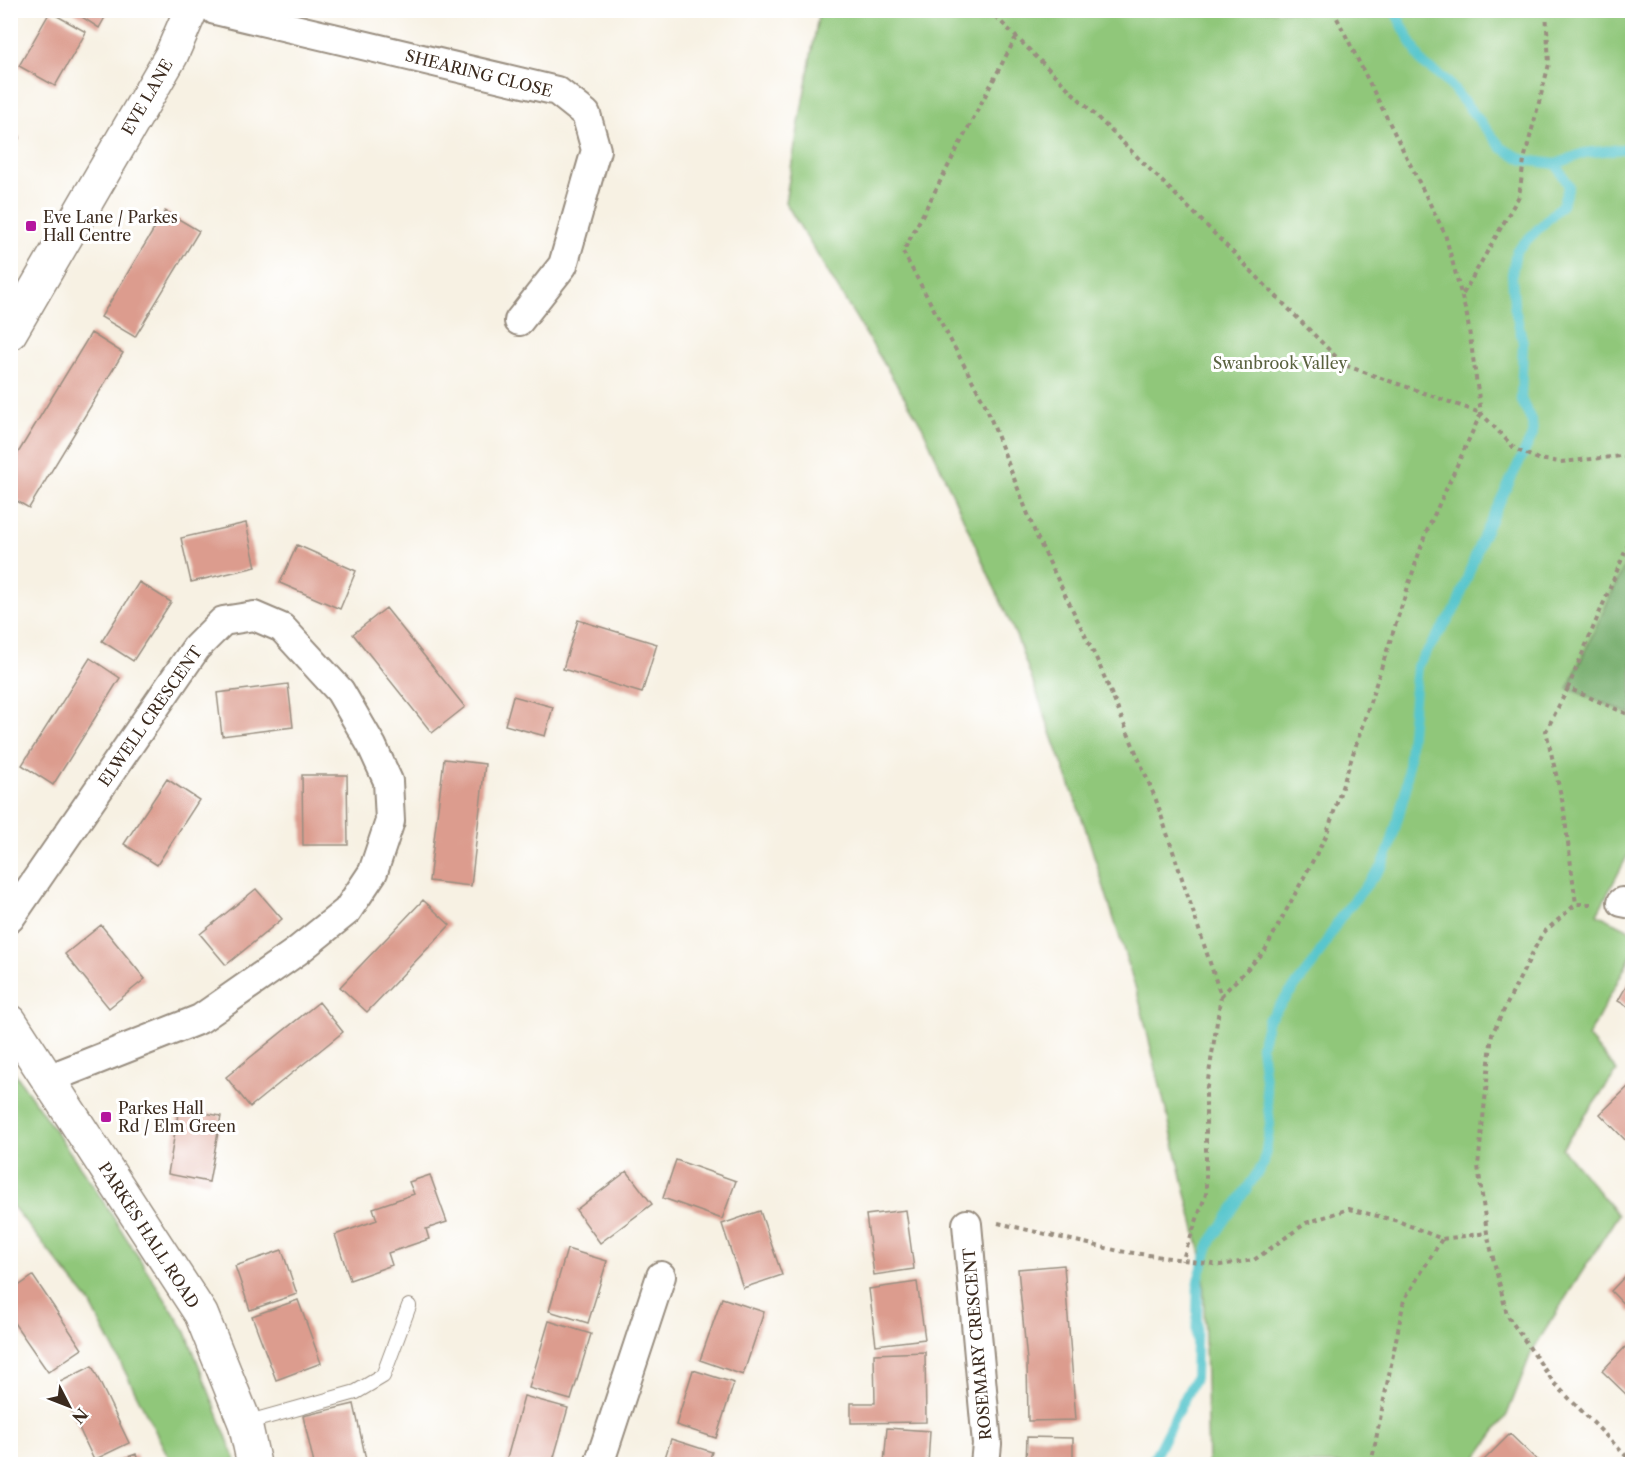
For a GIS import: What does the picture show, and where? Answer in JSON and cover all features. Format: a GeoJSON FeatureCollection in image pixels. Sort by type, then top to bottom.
{"type":"FeatureCollection","features":[{"type":"Feature","properties":{"kind":"street","name":"EVE LANE"},"geometry":{"type":"LineString","coordinates":[[10,333],[171,56],[191,10]]}},
{"type":"Feature","properties":{"kind":"street","name":"SHEARING CLOSE"},"geometry":{"type":"LineString","coordinates":[[215,10],[557,91],[586,114],[596,150],[563,265],[519,321]]}},
{"type":"Feature","properties":{"kind":"street","name":"ELWELL CRESCENT"},"geometry":{"type":"LineString","coordinates":[[10,918],[196,648],[223,621],[254,616],[282,628],[340,691],[372,746],[388,781],[390,821],[373,872],[347,911],[296,952],[200,1019],[48,1079]]}},
{"type":"Feature","properties":{"kind":"street","name":"PARKES HALL ROAD"},"geometry":{"type":"LineString","coordinates":[[10,1021],[201,1314],[245,1423],[254,1464]]}},
{"type":"Feature","properties":{"kind":"street","name":"ROSEMARY CRESCENT"},"geometry":{"type":"LineString","coordinates":[[967,1224],[987,1444],[985,1464]]}},
{"type":"Feature","properties":{"kind":"street"},"geometry":{"type":"LineString","coordinates":[[599,1464],[662,1276]]}},
{"type":"Feature","properties":{"kind":"lane"},"geometry":{"type":"LineString","coordinates":[[245,1423],[356,1392],[383,1376],[410,1306]]}},
{"type":"Feature","properties":{"kind":"path"},"geometry":{"type":"LineString","coordinates":[[989,10],[1344,365],[1480,413],[1515,449],[1538,459],[1561,462],[1623,456],[1632,459]]}},
{"type":"Feature","properties":{"kind":"path"},"geometry":{"type":"LineString","coordinates":[[1221,996],[1264,952],[1326,836],[1425,535],[1480,413],[1462,296],[1446,234],[1333,10]]}},
{"type":"Feature","properties":{"kind":"path"},"geometry":{"type":"LineString","coordinates":[[1462,296],[1519,196],[1524,160],[1549,64],[1546,10]]}},
{"type":"Feature","properties":{"kind":"path"},"geometry":{"type":"LineString","coordinates":[[1016,37],[903,252],[985,404],[1036,535],[1102,673],[1156,800],[1221,996],[1206,1093],[1206,1194],[1182,1260]]}},
{"type":"Feature","properties":{"kind":"path"},"geometry":{"type":"LineString","coordinates":[[1576,904],[1563,804],[1546,731],[1568,688],[1632,535]]}},
{"type":"Feature","properties":{"kind":"path"},"geometry":{"type":"LineString","coordinates":[[1568,688],[1632,716]]}},
{"type":"Feature","properties":{"kind":"path"},"geometry":{"type":"LineString","coordinates":[[1627,903],[1576,904],[1542,934],[1492,1034],[1478,1166],[1487,1233],[1507,1315],[1554,1383],[1632,1462]]}},
{"type":"Feature","properties":{"kind":"path"},"geometry":{"type":"LineString","coordinates":[[967,1224],[980,1219],[1119,1251],[1221,1265],[1254,1260],[1306,1223],[1349,1209],[1398,1221],[1443,1239],[1487,1233]]}},
{"type":"Feature","properties":{"kind":"path"},"geometry":{"type":"LineString","coordinates":[[1371,1464],[1404,1300],[1443,1239]]}},
{"type":"Feature","properties":{"kind":"green space","name":"Swanbrook Valley"},"geometry":{"type":"Polygon","coordinates":[[[819,11],[1632,11],[1632,847],[1597,914],[1632,931],[1632,954],[1588,1037],[1617,1071],[1562,1148],[1618,1215],[1532,1351],[1507,1415],[1472,1464],[1208,1464],[1203,1263],[1139,999],[1085,827],[1017,638],[921,424],[785,202],[819,11]]]}},
{"type":"Feature","properties":{"kind":"green space"},"geometry":{"type":"Polygon","coordinates":[[[1632,550],[1632,715],[1568,688],[1632,550]]]}},
{"type":"Feature","properties":{"kind":"green space"},"geometry":{"type":"Polygon","coordinates":[[[10,1066],[92,1184],[186,1332],[237,1464],[172,1464],[89,1301],[11,1204],[10,1066]]]}},
{"type":"Feature","properties":{"kind":"building"},"geometry":{"type":"Polygon","coordinates":[[[71,10],[109,10],[99,28],[71,10]]]}},
{"type":"Feature","properties":{"kind":"building"},"geometry":{"type":"Polygon","coordinates":[[[50,12],[86,32],[55,86],[19,66],[50,12]]]}},
{"type":"Feature","properties":{"kind":"building"},"geometry":{"type":"Polygon","coordinates":[[[10,132],[20,137],[10,153],[10,132]]]}},
{"type":"Feature","properties":{"kind":"building"},"geometry":{"type":"Polygon","coordinates":[[[165,211],[199,231],[135,337],[101,317],[165,211]]]}},
{"type":"Feature","properties":{"kind":"building"},"geometry":{"type":"Polygon","coordinates":[[[91,333],[123,353],[29,508],[10,497],[10,466],[91,333]]]}},
{"type":"Feature","properties":{"kind":"building"},"geometry":{"type":"Polygon","coordinates":[[[246,523],[256,567],[191,582],[181,538],[246,523]]]}},
{"type":"Feature","properties":{"kind":"building"},"geometry":{"type":"Polygon","coordinates":[[[297,545],[356,571],[340,609],[280,583],[297,545]]]}},
{"type":"Feature","properties":{"kind":"building"},"geometry":{"type":"Polygon","coordinates":[[[139,582],[171,602],[133,661],[102,641],[139,582]]]}},
{"type":"Feature","properties":{"kind":"building"},"geometry":{"type":"Polygon","coordinates":[[[386,608],[465,707],[432,733],[353,634],[386,608]]]}},
{"type":"Feature","properties":{"kind":"building"},"geometry":{"type":"Polygon","coordinates":[[[578,620],[657,644],[642,693],[563,669],[578,620]]]}},
{"type":"Feature","properties":{"kind":"building"},"geometry":{"type":"Polygon","coordinates":[[[90,658],[120,678],[53,785],[22,765],[90,658]]]}},
{"type":"Feature","properties":{"kind":"building"},"geometry":{"type":"Polygon","coordinates":[[[288,684],[293,727],[222,736],[217,693],[288,684]]]}},
{"type":"Feature","properties":{"kind":"building"},"geometry":{"type":"Polygon","coordinates":[[[513,696],[553,707],[545,736],[505,725],[513,696]]]}},
{"type":"Feature","properties":{"kind":"building"},"geometry":{"type":"Polygon","coordinates":[[[444,759],[485,764],[471,886],[429,881],[444,759]]]}},
{"type":"Feature","properties":{"kind":"building"},"geometry":{"type":"Polygon","coordinates":[[[302,775],[347,775],[348,845],[303,845],[302,775]]]}},
{"type":"Feature","properties":{"kind":"building"},"geometry":{"type":"Polygon","coordinates":[[[167,779],[199,800],[157,865],[124,844],[167,779]]]}},
{"type":"Feature","properties":{"kind":"building"},"geometry":{"type":"Polygon","coordinates":[[[256,889],[282,919],[226,965],[200,934],[256,889]]]}},
{"type":"Feature","properties":{"kind":"building"},"geometry":{"type":"Polygon","coordinates":[[[423,900],[450,925],[367,1012],[340,987],[423,900]]]}},
{"type":"Feature","properties":{"kind":"building"},"geometry":{"type":"Polygon","coordinates":[[[101,925],[145,979],[109,1008],[65,954],[101,925]]]}},
{"type":"Feature","properties":{"kind":"building"},"geometry":{"type":"Polygon","coordinates":[[[1632,976],[1632,1009],[1618,1001],[1632,976]]]}},
{"type":"Feature","properties":{"kind":"building"},"geometry":{"type":"Polygon","coordinates":[[[319,1002],[343,1032],[250,1107],[226,1077],[319,1002]]]}},
{"type":"Feature","properties":{"kind":"building"},"geometry":{"type":"Polygon","coordinates":[[[1632,1083],[1632,1147],[1600,1114],[1632,1083]]]}},
{"type":"Feature","properties":{"kind":"building"},"geometry":{"type":"Polygon","coordinates":[[[179,1108],[221,1116],[209,1182],[168,1174],[179,1108]]]}},
{"type":"Feature","properties":{"kind":"building"},"geometry":{"type":"Polygon","coordinates":[[[676,1160],[736,1181],[722,1219],[663,1198],[676,1160]]]}},
{"type":"Feature","properties":{"kind":"building"},"geometry":{"type":"Polygon","coordinates":[[[627,1171],[652,1204],[600,1243],[576,1210],[627,1171]]]}},
{"type":"Feature","properties":{"kind":"building"},"geometry":{"type":"Polygon","coordinates":[[[430,1175],[447,1222],[426,1229],[429,1239],[388,1253],[392,1265],[350,1280],[335,1235],[377,1220],[373,1208],[414,1194],[409,1182],[430,1175]]]}},
{"type":"Feature","properties":{"kind":"building"},"geometry":{"type":"Polygon","coordinates":[[[906,1210],[914,1269],[874,1275],[866,1215],[906,1210]]]}},
{"type":"Feature","properties":{"kind":"building"},"geometry":{"type":"Polygon","coordinates":[[[760,1211],[782,1275],[743,1288],[722,1224],[760,1211]]]}},
{"type":"Feature","properties":{"kind":"building"},"geometry":{"type":"Polygon","coordinates":[[[567,1249],[607,1261],[588,1323],[549,1311],[567,1249]]]}},
{"type":"Feature","properties":{"kind":"building"},"geometry":{"type":"Polygon","coordinates":[[[282,1250],[297,1294],[250,1310],[235,1266],[282,1250]]]}},
{"type":"Feature","properties":{"kind":"building"},"geometry":{"type":"Polygon","coordinates":[[[1064,1265],[1076,1420],[1028,1421],[1027,1361],[1018,1269],[1064,1265]]]}},
{"type":"Feature","properties":{"kind":"building"},"geometry":{"type":"Polygon","coordinates":[[[1632,1269],[1632,1313],[1611,1291],[1632,1269]]]}},
{"type":"Feature","properties":{"kind":"building"},"geometry":{"type":"Polygon","coordinates":[[[33,1276],[82,1349],[48,1372],[10,1317],[10,1292],[33,1276]]]}},
{"type":"Feature","properties":{"kind":"building"},"geometry":{"type":"Polygon","coordinates":[[[917,1282],[925,1339],[876,1345],[869,1289],[917,1282]]]}},
{"type":"Feature","properties":{"kind":"building"},"geometry":{"type":"Polygon","coordinates":[[[722,1298],[764,1312],[743,1375],[700,1360],[722,1298]]]}},
{"type":"Feature","properties":{"kind":"building"},"geometry":{"type":"Polygon","coordinates":[[[298,1300],[321,1363],[276,1380],[252,1316],[298,1300]]]}},
{"type":"Feature","properties":{"kind":"building"},"geometry":{"type":"Polygon","coordinates":[[[549,1321],[591,1334],[571,1400],[529,1388],[549,1321]]]}},
{"type":"Feature","properties":{"kind":"building"},"geometry":{"type":"Polygon","coordinates":[[[1632,1340],[1632,1400],[1602,1371],[1632,1340]]]}},
{"type":"Feature","properties":{"kind":"building"},"geometry":{"type":"Polygon","coordinates":[[[925,1352],[926,1422],[851,1423],[851,1403],[875,1403],[874,1354],[925,1352]]]}},
{"type":"Feature","properties":{"kind":"building"},"geometry":{"type":"Polygon","coordinates":[[[92,1366],[129,1443],[94,1460],[58,1383],[92,1366]]]}},
{"type":"Feature","properties":{"kind":"building"},"geometry":{"type":"Polygon","coordinates":[[[693,1370],[734,1383],[716,1438],[676,1425],[693,1370]]]}},
{"type":"Feature","properties":{"kind":"building"},"geometry":{"type":"Polygon","coordinates":[[[524,1396],[568,1408],[552,1464],[506,1462],[524,1396]]]}},
{"type":"Feature","properties":{"kind":"building"},"geometry":{"type":"Polygon","coordinates":[[[354,1404],[367,1464],[314,1464],[303,1416],[354,1404]]]}},
{"type":"Feature","properties":{"kind":"building"},"geometry":{"type":"Polygon","coordinates":[[[887,1428],[930,1431],[928,1464],[884,1464],[887,1428]]]}},
{"type":"Feature","properties":{"kind":"building"},"geometry":{"type":"Polygon","coordinates":[[[1510,1434],[1541,1464],[1480,1464],[1510,1434]]]}},
{"type":"Feature","properties":{"kind":"building"},"geometry":{"type":"Polygon","coordinates":[[[1027,1437],[1073,1438],[1073,1464],[1026,1464],[1027,1437]]]}},
{"type":"Feature","properties":{"kind":"building"},"geometry":{"type":"Polygon","coordinates":[[[671,1439],[712,1452],[708,1464],[663,1464],[671,1439]]]}},
{"type":"Feature","properties":{"kind":"building"},"geometry":{"type":"Polygon","coordinates":[[[136,1454],[139,1464],[107,1464],[136,1454]]]}},
{"type":"Feature","properties":{"kind":"waterway"},"geometry":{"type":"LineString","coordinates":[[1151,1464],[1195,1378],[1198,1280],[1210,1243],[1264,1163],[1270,1124],[1261,1046],[1268,1020],[1313,964],[1340,918],[1382,866],[1390,847],[1406,789],[1417,666],[1456,608],[1481,540],[1533,434],[1532,422],[1521,399],[1523,343],[1514,305],[1512,274],[1516,251],[1562,205],[1569,186],[1556,164],[1524,160],[1502,148],[1446,80],[1422,63],[1394,10]]}},
{"type":"Feature","properties":{"kind":"waterway"},"geometry":{"type":"LineString","coordinates":[[1556,164],[1584,153],[1632,148]]}},
{"type":"Feature","properties":{"kind":"place","name":"Eve Lane / Parkes Hall Centre"},"geometry":{"type":"Point","coordinates":[31,226]}},
{"type":"Feature","properties":{"kind":"place","name":"Parkes Hall Rd / Elm Green"},"geometry":{"type":"Point","coordinates":[106,1117]}}]}
